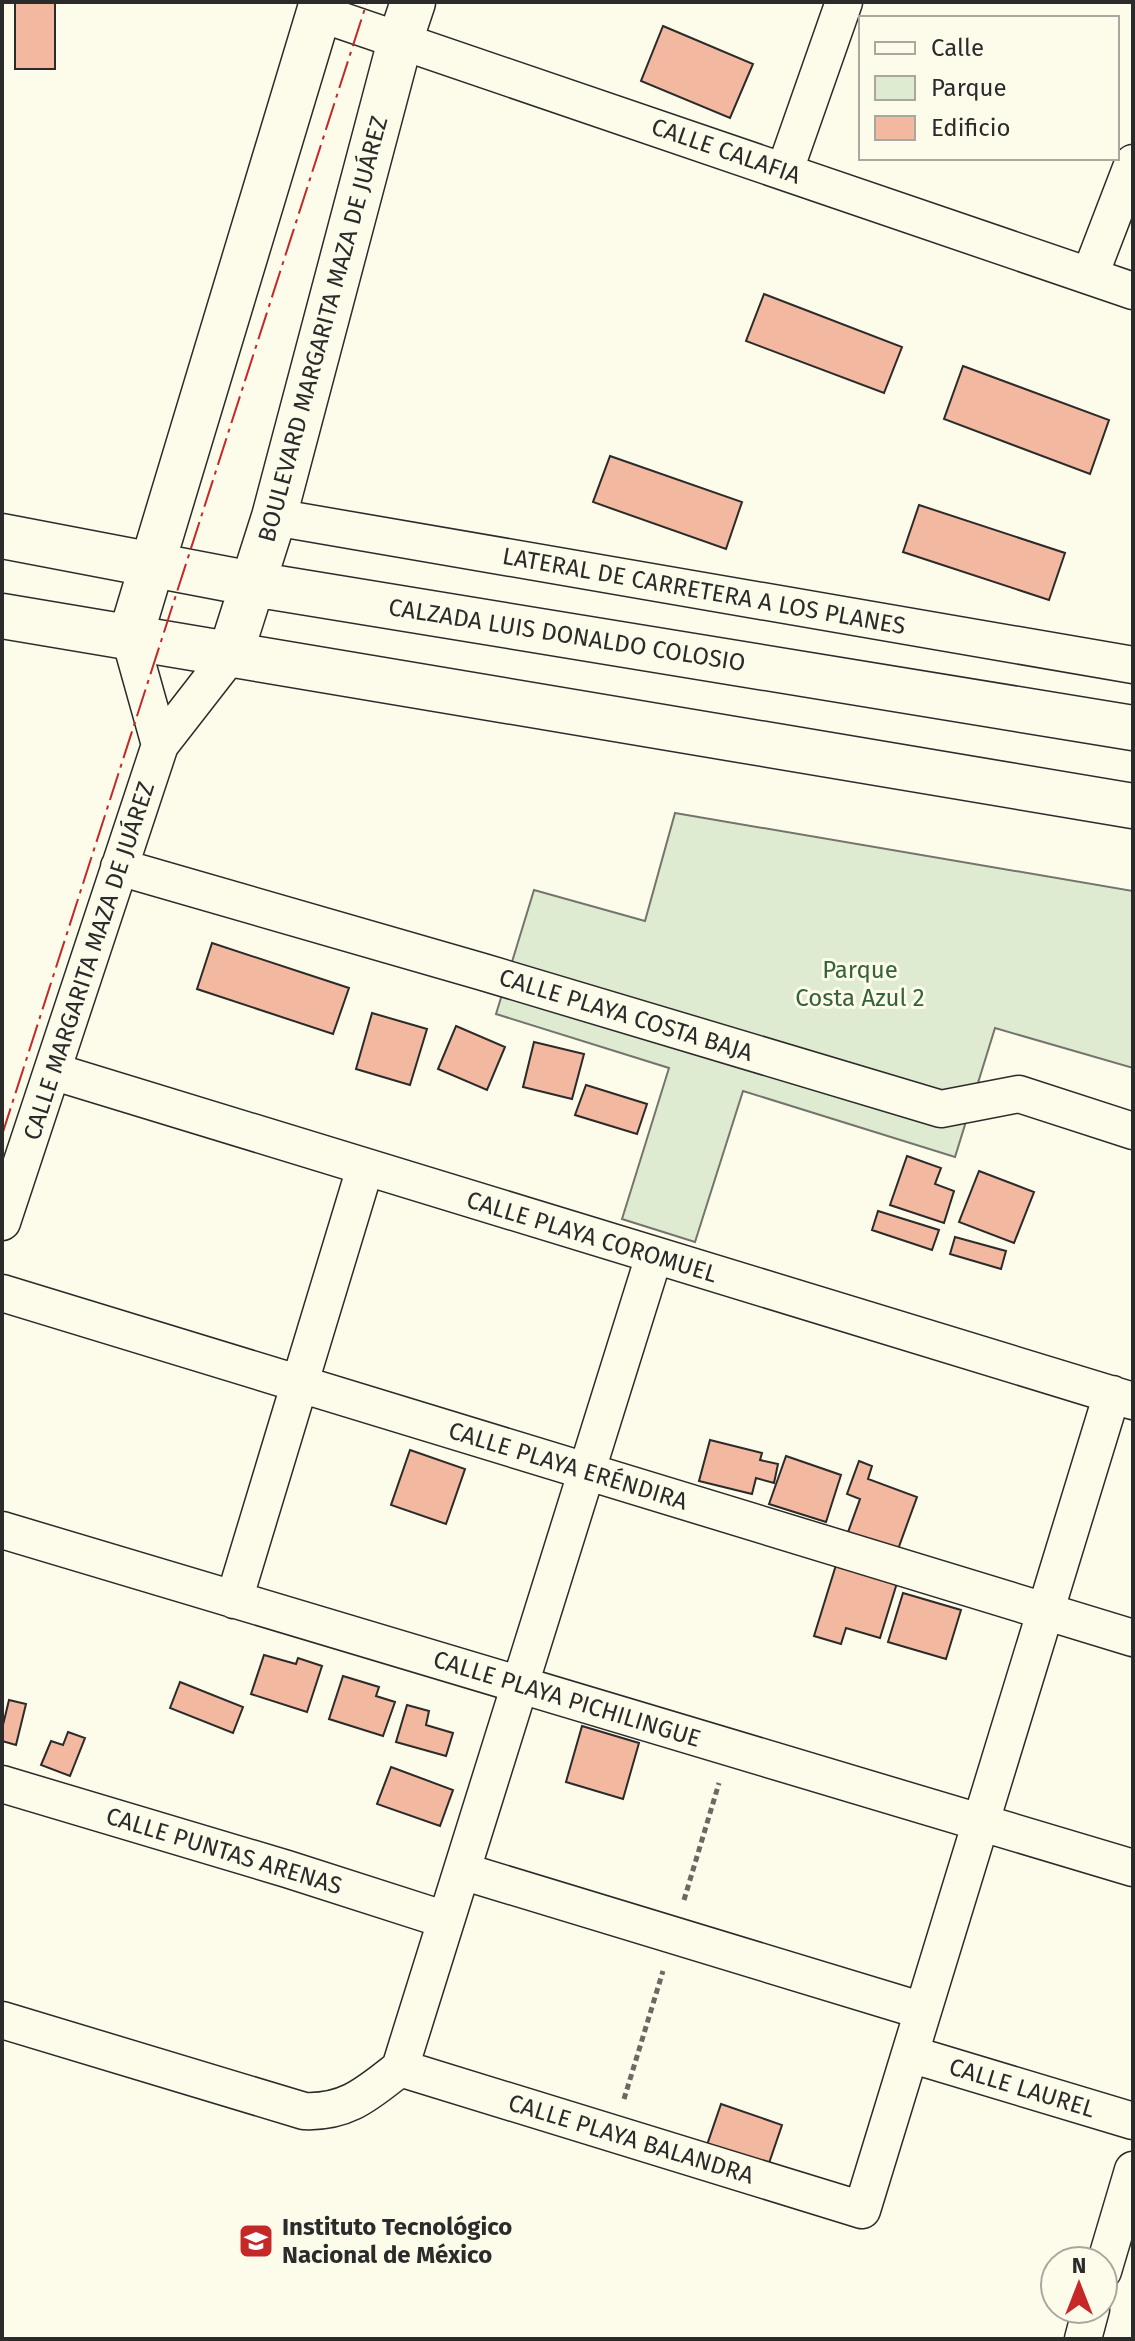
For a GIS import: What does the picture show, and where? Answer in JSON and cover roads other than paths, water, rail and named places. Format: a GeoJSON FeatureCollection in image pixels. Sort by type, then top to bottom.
{"type":"FeatureCollection","features":[{"type":"Feature","properties":{"kind":"main road"},"geometry":{"type":"LineString","coordinates":[[130,638],[320,6]]}},
{"type":"Feature","properties":{"kind":"main road","name":"BOULEVARD MARGARITA MAZA DE JUÁREZ"},"geometry":{"type":"LineString","coordinates":[[230,655],[274,517],[406,21]]}},
{"type":"Feature","properties":{"kind":"main road","name":"CALZADA LUIS DONALDO COLOSIO"},"geometry":{"type":"LineString","coordinates":[[2,536],[253,584],[1133,728]]}},
{"type":"Feature","properties":{"kind":"main road"},"geometry":{"type":"LineString","coordinates":[[2,616],[1133,806]]}},
{"type":"Feature","properties":{"kind":"street"},"geometry":{"type":"LineString","coordinates":[[785,170],[844,2]]}},
{"type":"Feature","properties":{"kind":"street","name":"CALLE CALAFIA"},"geometry":{"type":"LineString","coordinates":[[320,6],[406,21],[785,170],[1133,291]]}},
{"type":"Feature","properties":{"kind":"street"},"geometry":{"type":"LineString","coordinates":[[1090,275],[1133,163]]}},
{"type":"Feature","properties":{"kind":"street","name":"LATERAL DE CARRETERA A LOS PLANES"},"geometry":{"type":"LineString","coordinates":[[274,517],[1133,665]]}},
{"type":"Feature","properties":{"kind":"street"},"geometry":{"type":"LineString","coordinates":[[130,638],[160,745]]}},
{"type":"Feature","properties":{"kind":"street","name":"CALLE MARGARITA MAZA DE JUÁREZ"},"geometry":{"type":"LineString","coordinates":[[2,1222],[160,745],[230,655]]}},
{"type":"Feature","properties":{"kind":"street","name":"CALLE PLAYA COSTA BAJA"},"geometry":{"type":"LineString","coordinates":[[119,867],[941,1109],[1019,1094],[1133,1131]]}},
{"type":"Feature","properties":{"kind":"street","name":"CALLE PLAYA COROMUEL"},"geometry":{"type":"LineString","coordinates":[[52,1071],[1122,1398]]}},
{"type":"Feature","properties":{"kind":"street"},"geometry":{"type":"LineString","coordinates":[[234,1600],[365,1168]]}},
{"type":"Feature","properties":{"kind":"street"},"geometry":{"type":"LineString","coordinates":[[2,2020],[304,2111],[325,2112],[347,2105],[367,2094],[400,2068],[654,1256]]}},
{"type":"Feature","properties":{"kind":"street","name":"CALLE PLAYA ERÉNDIRA"},"geometry":{"type":"LineString","coordinates":[[2,1293],[1133,1638]]}},
{"type":"Feature","properties":{"kind":"street"},"geometry":{"type":"LineString","coordinates":[[910,2054],[1045,1612],[1122,1398]]}},
{"type":"Feature","properties":{"kind":"street","name":"CALLE PLAYA PICHILINGUE"},"geometry":{"type":"LineString","coordinates":[[2,1530],[1133,1868]]}},
{"type":"Feature","properties":{"kind":"street","name":"CALLE PUNTAS ARENAS"},"geometry":{"type":"LineString","coordinates":[[2,1784],[272,1864],[446,1920]]}},
{"type":"Feature","properties":{"kind":"street"},"geometry":{"type":"LineString","coordinates":[[462,1871],[923,2011]]}},
{"type":"Feature","properties":{"kind":"street","name":"CALLE PLAYA BALANDRA"},"geometry":{"type":"LineString","coordinates":[[400,2068],[862,2210],[910,2054]]}},
{"type":"Feature","properties":{"kind":"street","name":"CALLE LAUREL"},"geometry":{"type":"LineString","coordinates":[[910,2054],[1133,2121]]}},
{"type":"Feature","properties":{"kind":"street"},"geometry":{"type":"LineString","coordinates":[[1111,2245],[1133,2170]]}},
{"type":"Feature","properties":{"kind":"place","name":"Instituto Tecnológico Nacional de México"},"geometry":{"type":"Point","coordinates":[256,2241]}},
{"type":"Feature","properties":{"kind":"park label","name":"Parque Costa Azul 2"},"geometry":{"type":"Point","coordinates":[860,984]}}]}
